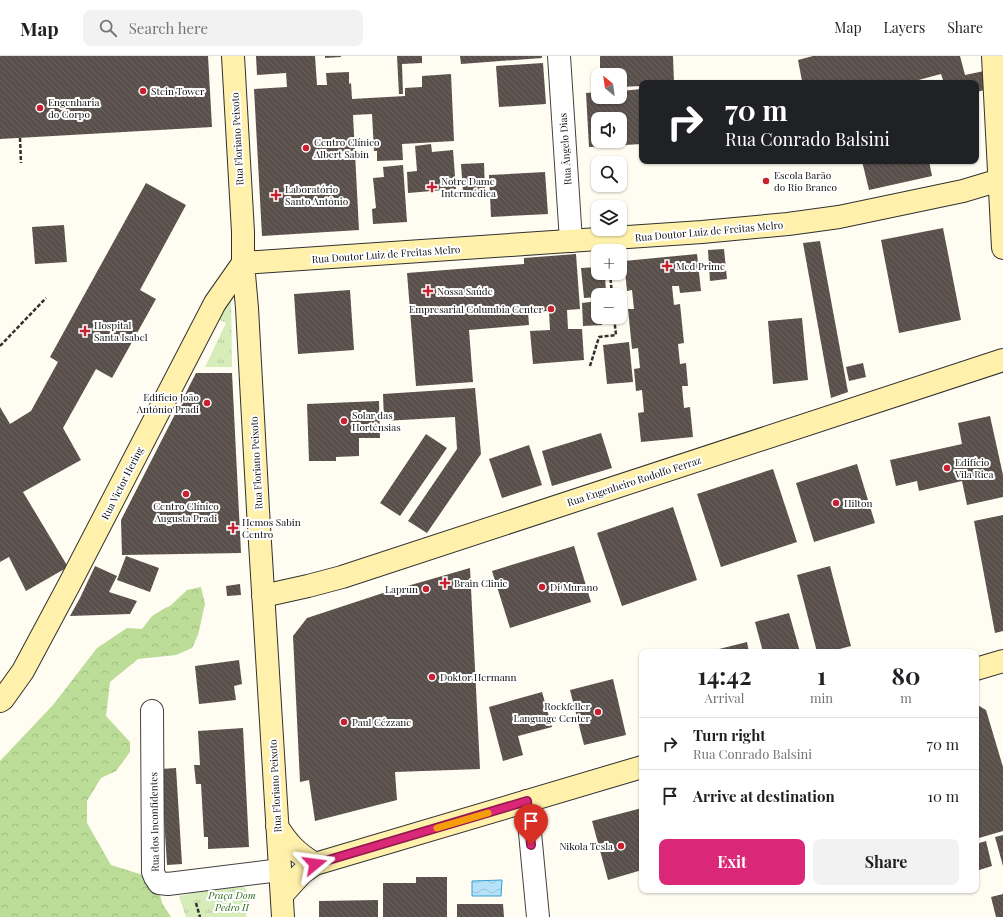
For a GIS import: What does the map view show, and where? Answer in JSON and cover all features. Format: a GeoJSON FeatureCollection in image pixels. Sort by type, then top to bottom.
{"type":"FeatureCollection","features":[{"type":"Feature","properties":{"kind":"street","name":"Rua Floriano Peixoto"},"geometry":{"type":"LineString","coordinates":[[233,56],[242,216],[243,263],[247,308],[283,917]]}},
{"type":"Feature","properties":{"kind":"street","name":"Rua Ângelo Dias"},"geometry":{"type":"LineString","coordinates":[[559,56],[571,241]]}},
{"type":"Feature","properties":{"kind":"street"},"geometry":{"type":"LineString","coordinates":[[993,56],[1001,180],[1003,248]]}},
{"type":"Feature","properties":{"kind":"street","name":"Rua Doutor Luiz de Freitas Melro"},"geometry":{"type":"LineString","coordinates":[[243,263],[702,232],[788,224],[839,217],[963,191],[1001,180]]}},
{"type":"Feature","properties":{"kind":"street","name":"Rua Victor Hering"},"geometry":{"type":"LineString","coordinates":[[0,702],[23,671],[215,303],[243,263]]}},
{"type":"Feature","properties":{"kind":"street","name":"Rua Engenheiro Rodolfo Ferraz"},"geometry":{"type":"LineString","coordinates":[[263,596],[342,577],[1003,360]]}},
{"type":"Feature","properties":{"kind":"street"},"geometry":{"type":"LineString","coordinates":[[979,668],[1003,661]]}},
{"type":"Feature","properties":{"kind":"street","name":"Rua dos Inconfidentes"},"geometry":{"type":"LineString","coordinates":[[152,710],[153,872],[159,883],[168,884],[280,870]]}},
{"type":"Feature","properties":{"kind":"street"},"geometry":{"type":"LineString","coordinates":[[282,895],[302,873],[315,864],[639,768]]}},
{"type":"Feature","properties":{"kind":"street"},"geometry":{"type":"LineString","coordinates":[[527,801],[538,917]]}},
{"type":"Feature","properties":{"kind":"street"},"geometry":{"type":"LineString","coordinates":[[277,826],[285,839],[296,851],[315,864]]}},
{"type":"Feature","properties":{"kind":"path"},"geometry":{"type":"LineString","coordinates":[[20,138],[21,163]]}},
{"type":"Feature","properties":{"kind":"path"},"geometry":{"type":"LineString","coordinates":[[0,346],[46,298]]}},
{"type":"Feature","properties":{"kind":"path"},"geometry":{"type":"LineString","coordinates":[[590,366],[599,337],[616,335],[615,324]]}},
{"type":"Feature","properties":{"kind":"green space"},"geometry":{"type":"Polygon","coordinates":[[[231,292],[232,367],[205,367],[226,323],[215,318],[231,292]]]}},
{"type":"Feature","properties":{"kind":"green space"},"geometry":{"type":"Polygon","coordinates":[[[201,587],[205,604],[198,635],[192,648],[176,655],[138,659],[110,682],[106,716],[130,742],[130,752],[116,771],[101,778],[87,801],[87,823],[111,865],[143,875],[158,886],[162,903],[171,917],[0,917],[0,761],[53,705],[97,648],[127,628],[142,629],[152,616],[170,606],[187,590],[201,587]]]}},
{"type":"Feature","properties":{"kind":"green space","name":"Praça Dom Pedro II"},"geometry":{"type":"Polygon","coordinates":[[[234,884],[243,886],[250,896],[246,917],[186,917],[179,896],[234,884]]]}},
{"type":"Feature","properties":{"kind":"water"},"geometry":{"type":"Polygon","coordinates":[[[502,880],[501,896],[472,896],[472,881],[502,880]]]}},
{"type":"Feature","properties":{"kind":"building","name":"Stein Tower"},"geometry":{"type":"Polygon","coordinates":[[[0,56],[208,56],[212,127],[0,139],[0,56]]]}},
{"type":"Feature","properties":{"kind":"building"},"geometry":{"type":"Polygon","coordinates":[[[256,56],[315,56],[317,85],[327,85],[326,73],[349,72],[349,84],[351,83],[352,99],[405,96],[405,88],[422,87],[422,76],[451,74],[454,141],[402,144],[403,160],[377,161],[377,151],[374,151],[372,114],[353,115],[359,230],[262,236],[254,89],[287,87],[286,73],[257,75],[256,56]]]}},
{"type":"Feature","properties":{"kind":"building"},"geometry":{"type":"Polygon","coordinates":[[[325,56],[341,56],[341,57],[325,58],[325,56]]]}},
{"type":"Feature","properties":{"kind":"building"},"geometry":{"type":"Polygon","coordinates":[[[397,56],[422,56],[422,63],[402,64],[403,94],[399,94],[397,56]]]}},
{"type":"Feature","properties":{"kind":"building"},"geometry":{"type":"Polygon","coordinates":[[[460,56],[542,56],[542,58],[461,64],[460,56]]]}},
{"type":"Feature","properties":{"kind":"building"},"geometry":{"type":"Polygon","coordinates":[[[600,56],[673,56],[674,80],[639,80],[639,86],[627,87],[627,68],[600,68],[600,56]]]}},
{"type":"Feature","properties":{"kind":"building"},"geometry":{"type":"Polygon","coordinates":[[[813,56],[960,56],[965,75],[1003,67],[1003,86],[979,91],[979,80],[943,80],[941,74],[918,80],[802,80],[798,60],[813,56]]]}},
{"type":"Feature","properties":{"kind":"building"},"geometry":{"type":"Polygon","coordinates":[[[543,63],[546,104],[499,107],[496,66],[543,63]]]}},
{"type":"Feature","properties":{"kind":"building"},"geometry":{"type":"Polygon","coordinates":[[[639,89],[639,144],[627,145],[627,112],[591,112],[591,147],[589,147],[586,93],[591,93],[591,104],[627,104],[627,90],[639,89]]]}},
{"type":"Feature","properties":{"kind":"building"},"geometry":{"type":"Polygon","coordinates":[[[431,144],[432,152],[453,150],[456,189],[408,193],[407,172],[417,171],[415,146],[431,144]]]}},
{"type":"Feature","properties":{"kind":"building"},"geometry":{"type":"Polygon","coordinates":[[[484,163],[485,191],[463,192],[461,164],[484,163]]]}},
{"type":"Feature","properties":{"kind":"building"},"geometry":{"type":"Polygon","coordinates":[[[863,164],[930,164],[932,176],[869,190],[863,164]]]}},
{"type":"Feature","properties":{"kind":"building"},"geometry":{"type":"Polygon","coordinates":[[[403,165],[407,222],[373,224],[372,209],[376,208],[373,178],[384,177],[383,167],[403,165]]]}},
{"type":"Feature","properties":{"kind":"building"},"geometry":{"type":"Polygon","coordinates":[[[545,172],[548,214],[491,217],[489,175],[545,172]]]}},
{"type":"Feature","properties":{"kind":"building"},"geometry":{"type":"Polygon","coordinates":[[[146,183],[186,205],[140,290],[156,299],[112,378],[96,369],[63,428],[81,460],[23,492],[68,567],[26,591],[9,557],[0,562],[0,407],[10,424],[31,411],[58,362],[50,357],[146,183]]]}},
{"type":"Feature","properties":{"kind":"building"},"geometry":{"type":"Polygon","coordinates":[[[64,225],[67,262],[35,264],[32,227],[64,225]]]}},
{"type":"Feature","properties":{"kind":"building"},"geometry":{"type":"Polygon","coordinates":[[[943,228],[961,320],[899,333],[881,240],[943,228]]]}},
{"type":"Feature","properties":{"kind":"building"},"geometry":{"type":"Polygon","coordinates":[[[820,241],[848,392],[831,398],[803,243],[820,241]]]}},
{"type":"Feature","properties":{"kind":"building"},"geometry":{"type":"Polygon","coordinates":[[[724,249],[727,279],[710,281],[708,250],[724,249]]]}},
{"type":"Feature","properties":{"kind":"building"},"geometry":{"type":"Polygon","coordinates":[[[576,254],[580,309],[567,310],[568,329],[582,329],[584,360],[533,364],[530,331],[550,330],[549,311],[528,312],[529,325],[469,330],[473,382],[416,386],[407,273],[524,264],[524,258],[576,254]]]}},
{"type":"Feature","properties":{"kind":"building"},"geometry":{"type":"Polygon","coordinates":[[[697,254],[701,291],[680,293],[679,286],[672,286],[674,305],[680,304],[684,343],[678,344],[680,364],[686,363],[688,386],[682,386],[684,408],[690,407],[693,437],[641,442],[638,413],[644,412],[642,390],[636,391],[634,369],[640,368],[638,348],[632,349],[628,309],[634,309],[632,290],[627,291],[627,261],[697,254]]]}},
{"type":"Feature","properties":{"kind":"building"},"geometry":{"type":"Polygon","coordinates":[[[591,267],[591,280],[605,280],[606,288],[591,288],[591,298],[584,298],[581,268],[591,267]]]}},
{"type":"Feature","properties":{"kind":"building"},"geometry":{"type":"Polygon","coordinates":[[[350,290],[354,350],[298,354],[294,294],[350,290]]]}},
{"type":"Feature","properties":{"kind":"building"},"geometry":{"type":"Polygon","coordinates":[[[591,302],[591,324],[602,325],[583,326],[582,303],[591,302]]]}},
{"type":"Feature","properties":{"kind":"building"},"geometry":{"type":"Polygon","coordinates":[[[802,318],[808,380],[773,384],[768,321],[802,318]]]}},
{"type":"Feature","properties":{"kind":"building"},"geometry":{"type":"Polygon","coordinates":[[[629,342],[633,382],[607,384],[603,345],[629,342]]]}},
{"type":"Feature","properties":{"kind":"building"},"geometry":{"type":"Polygon","coordinates":[[[863,363],[866,377],[849,381],[846,367],[863,363]]]}},
{"type":"Feature","properties":{"kind":"building","name":"Centro Clínico Augusta Pradi"},"geometry":{"type":"Polygon","coordinates":[[[196,373],[232,373],[241,553],[122,555],[121,520],[196,373]]]}},
{"type":"Feature","properties":{"kind":"building"},"geometry":{"type":"Polygon","coordinates":[[[475,388],[481,454],[427,533],[408,521],[457,449],[455,417],[384,421],[383,394],[475,388]]]}},
{"type":"Feature","properties":{"kind":"building","name":"Solar das Hortênsias"},"geometry":{"type":"Polygon","coordinates":[[[379,401],[380,438],[359,438],[359,456],[336,457],[336,461],[309,461],[307,404],[379,401]]]}},
{"type":"Feature","properties":{"kind":"building","name":"Edifício Vila Rica"},"geometry":{"type":"Polygon","coordinates":[[[990,416],[1003,475],[1003,497],[967,505],[962,481],[919,491],[917,481],[896,486],[890,460],[962,444],[958,423],[990,416]]]}},
{"type":"Feature","properties":{"kind":"building"},"geometry":{"type":"Polygon","coordinates":[[[601,433],[612,468],[552,486],[542,451],[601,433]]]}},
{"type":"Feature","properties":{"kind":"building"},"geometry":{"type":"Polygon","coordinates":[[[426,434],[447,448],[400,516],[380,503],[426,434]]]}},
{"type":"Feature","properties":{"kind":"building"},"geometry":{"type":"Polygon","coordinates":[[[529,445],[542,485],[502,498],[489,459],[529,445]]]}},
{"type":"Feature","properties":{"kind":"building","name":"Hilton"},"geometry":{"type":"Polygon","coordinates":[[[857,464],[875,523],[814,542],[796,483],[857,464]]]}},
{"type":"Feature","properties":{"kind":"building"},"geometry":{"type":"Polygon","coordinates":[[[773,469],[797,542],[721,567],[697,494],[773,469]]]}},
{"type":"Feature","properties":{"kind":"building"},"geometry":{"type":"Polygon","coordinates":[[[673,507],[697,580],[622,606],[597,533],[673,507]]]}},
{"type":"Feature","properties":{"kind":"building"},"geometry":{"type":"Polygon","coordinates":[[[1003,515],[1003,631],[995,633],[974,521],[1003,515]]]}},
{"type":"Feature","properties":{"kind":"building","name":"Di Murano"},"geometry":{"type":"Polygon","coordinates":[[[574,546],[591,602],[510,628],[492,571],[574,546]]]}},
{"type":"Feature","properties":{"kind":"building"},"geometry":{"type":"Polygon","coordinates":[[[126,556],[159,568],[150,592],[117,580],[126,556]]]}},
{"type":"Feature","properties":{"kind":"building"},"geometry":{"type":"Polygon","coordinates":[[[95,566],[117,576],[109,592],[137,601],[130,614],[70,616],[95,566]]]}},
{"type":"Feature","properties":{"kind":"building"},"geometry":{"type":"Polygon","coordinates":[[[830,566],[851,646],[840,649],[816,649],[797,575],[830,566]]]}},
{"type":"Feature","properties":{"kind":"building"},"geometry":{"type":"Polygon","coordinates":[[[470,568],[480,769],[395,772],[397,800],[315,821],[309,780],[300,782],[293,636],[307,618],[383,593],[470,568]]]}},
{"type":"Feature","properties":{"kind":"building"},"geometry":{"type":"Polygon","coordinates":[[[240,584],[241,595],[227,596],[226,586],[240,584]]]}},
{"type":"Feature","properties":{"kind":"building"},"geometry":{"type":"Polygon","coordinates":[[[789,613],[799,649],[762,649],[755,622],[789,613]]]}},
{"type":"Feature","properties":{"kind":"building"},"geometry":{"type":"Polygon","coordinates":[[[747,642],[748,649],[719,649],[747,642]]]}},
{"type":"Feature","properties":{"kind":"building"},"geometry":{"type":"Polygon","coordinates":[[[239,660],[242,684],[234,686],[236,700],[199,704],[195,666],[239,660]]]}},
{"type":"Feature","properties":{"kind":"building","name":"Rockfeller Language Center"},"geometry":{"type":"Polygon","coordinates":[[[613,679],[626,735],[584,745],[570,690],[613,679]]]}},
{"type":"Feature","properties":{"kind":"building"},"geometry":{"type":"Polygon","coordinates":[[[542,692],[552,727],[518,736],[523,755],[503,761],[489,707],[542,692]]]}},
{"type":"Feature","properties":{"kind":"building"},"geometry":{"type":"Polygon","coordinates":[[[979,706],[986,710],[1003,767],[1003,831],[979,838],[979,706]]]}},
{"type":"Feature","properties":{"kind":"building"},"geometry":{"type":"Polygon","coordinates":[[[243,728],[249,847],[208,849],[208,837],[204,837],[201,784],[196,784],[194,765],[200,765],[198,731],[243,728]]]}},
{"type":"Feature","properties":{"kind":"building"},"geometry":{"type":"Polygon","coordinates":[[[176,768],[182,864],[167,865],[161,769],[176,768]]]}},
{"type":"Feature","properties":{"kind":"building","name":"Nikola Tesla"},"geometry":{"type":"Polygon","coordinates":[[[639,809],[639,871],[608,880],[592,821],[639,809]]]}},
{"type":"Feature","properties":{"kind":"building"},"geometry":{"type":"Polygon","coordinates":[[[1003,835],[1003,866],[995,837],[1003,835]]]}},
{"type":"Feature","properties":{"kind":"building"},"geometry":{"type":"Polygon","coordinates":[[[986,841],[992,866],[979,870],[979,843],[986,841]]]}},
{"type":"Feature","properties":{"kind":"building"},"geometry":{"type":"Polygon","coordinates":[[[416,877],[447,877],[447,917],[383,917],[383,883],[416,883],[416,877]]]}},
{"type":"Feature","properties":{"kind":"building"},"geometry":{"type":"Polygon","coordinates":[[[1003,894],[1003,917],[996,917],[991,897],[1003,894]]]}},
{"type":"Feature","properties":{"kind":"building"},"geometry":{"type":"Polygon","coordinates":[[[378,900],[378,917],[319,917],[319,901],[378,900]]]}},
{"type":"Feature","properties":{"kind":"building"},"geometry":{"type":"Polygon","coordinates":[[[457,904],[503,904],[504,917],[457,917],[457,904]]]}},
{"type":"Feature","properties":{"kind":"slow traffic"},"geometry":{"type":"LineString","coordinates":[[437,828],[488,813]]}},
{"type":"Feature","properties":{"kind":"place","name":"Stein Tower"},"geometry":{"type":"Point","coordinates":[143,91]}},
{"type":"Feature","properties":{"kind":"place","name":"Engenharia do Corpo"},"geometry":{"type":"Point","coordinates":[40,108]}},
{"type":"Feature","properties":{"kind":"place","name":"Centro Clínico Albert Sabin"},"geometry":{"type":"Point","coordinates":[306,148]}},
{"type":"Feature","properties":{"kind":"place","name":"Escola Barão do Rio Branco"},"geometry":{"type":"Point","coordinates":[766,181]}},
{"type":"Feature","properties":{"kind":"place","name":"Notre Dame Intermédica"},"geometry":{"type":"Point","coordinates":[432,187]}},
{"type":"Feature","properties":{"kind":"place","name":"Laboratório Santo Antônio"},"geometry":{"type":"Point","coordinates":[276,195]}},
{"type":"Feature","properties":{"kind":"place","name":"Med Prime"},"geometry":{"type":"Point","coordinates":[667,266]}},
{"type":"Feature","properties":{"kind":"place","name":"Nossa Saúde"},"geometry":{"type":"Point","coordinates":[428,291]}},
{"type":"Feature","properties":{"kind":"place","name":"Empresarial Columbia Center"},"geometry":{"type":"Point","coordinates":[551,309]}},
{"type":"Feature","properties":{"kind":"place","name":"Hospital Santa Isabel"},"geometry":{"type":"Point","coordinates":[85,331]}},
{"type":"Feature","properties":{"kind":"place","name":"Edifício João Antônio Pradi"},"geometry":{"type":"Point","coordinates":[207,403]}},
{"type":"Feature","properties":{"kind":"place","name":"Solar das Hortênsias"},"geometry":{"type":"Point","coordinates":[344,421]}},
{"type":"Feature","properties":{"kind":"place","name":"Edifício Vila Rica"},"geometry":{"type":"Point","coordinates":[947,468]}},
{"type":"Feature","properties":{"kind":"place","name":"Centro Clínico Augusta Pradi"},"geometry":{"type":"Point","coordinates":[186,494]}},
{"type":"Feature","properties":{"kind":"place","name":"Hilton"},"geometry":{"type":"Point","coordinates":[836,503]}},
{"type":"Feature","properties":{"kind":"place","name":"Hemos Sabin Centro"},"geometry":{"type":"Point","coordinates":[233,528]}},
{"type":"Feature","properties":{"kind":"place","name":"Brain Clinic"},"geometry":{"type":"Point","coordinates":[445,583]}},
{"type":"Feature","properties":{"kind":"place","name":"Di Murano"},"geometry":{"type":"Point","coordinates":[542,587]}},
{"type":"Feature","properties":{"kind":"place","name":"Laprun"},"geometry":{"type":"Point","coordinates":[426,589]}},
{"type":"Feature","properties":{"kind":"place","name":"Doktor Hermann"},"geometry":{"type":"Point","coordinates":[432,677]}},
{"type":"Feature","properties":{"kind":"place","name":"Rockfeller Language Center"},"geometry":{"type":"Point","coordinates":[598,712]}},
{"type":"Feature","properties":{"kind":"place","name":"Paul Cézzane"},"geometry":{"type":"Point","coordinates":[344,722]}},
{"type":"Feature","properties":{"kind":"place","name":"Nikola Tesla"},"geometry":{"type":"Point","coordinates":[621,846]}},
{"type":"Feature","properties":{"kind":"route"},"geometry":{"type":"LineString","coordinates":[[315,864],[527,801],[531,845]]}}]}
